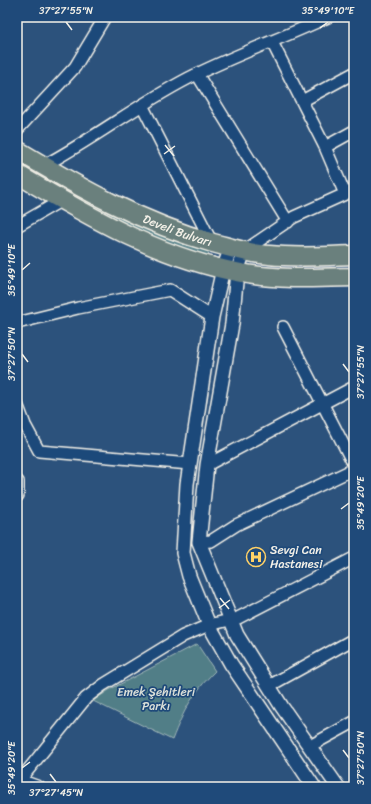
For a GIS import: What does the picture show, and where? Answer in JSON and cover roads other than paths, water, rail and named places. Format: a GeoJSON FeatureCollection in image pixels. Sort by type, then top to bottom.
{"type":"FeatureCollection","features":[{"type":"Feature","properties":{"kind":"highway","name":"Develi Bulvarı"},"geometry":{"type":"LineString","coordinates":[[17,150],[124,211],[173,231],[238,250],[286,256],[354,255]]}},
{"type":"Feature","properties":{"kind":"highway","name":"Develi Bulvarı"},"geometry":{"type":"LineString","coordinates":[[17,174],[148,246],[174,256],[230,271],[297,278],[354,277]]}},
{"type":"Feature","properties":{"kind":"street"},"geometry":{"type":"LineString","coordinates":[[17,130],[75,67],[105,17]]}},
{"type":"Feature","properties":{"kind":"street"},"geometry":{"type":"LineString","coordinates":[[43,166],[72,150],[142,105],[196,74],[328,17]]}},
{"type":"Feature","properties":{"kind":"street"},"geometry":{"type":"LineString","coordinates":[[272,42],[325,147],[350,192],[288,222],[238,250],[212,317],[190,464],[183,552],[189,576],[209,625],[231,664],[314,787]]}},
{"type":"Feature","properties":{"kind":"street"},"geometry":{"type":"LineString","coordinates":[[302,101],[354,73]]}},
{"type":"Feature","properties":{"kind":"street"},"geometry":{"type":"LineString","coordinates":[[196,74],[288,222]]}},
{"type":"Feature","properties":{"kind":"street"},"geometry":{"type":"LineString","coordinates":[[142,105],[212,243]]}},
{"type":"Feature","properties":{"kind":"street"},"geometry":{"type":"LineString","coordinates":[[325,147],[354,131]]}},
{"type":"Feature","properties":{"kind":"street"},"geometry":{"type":"LineString","coordinates":[[17,226],[53,207],[62,200]]}},
{"type":"Feature","properties":{"kind":"street"},"geometry":{"type":"LineString","coordinates":[[230,271],[232,324],[207,465],[199,542],[237,635],[269,686],[338,787]]}},
{"type":"Feature","properties":{"kind":"street"},"geometry":{"type":"LineString","coordinates":[[17,323],[78,308],[170,290],[212,317]]}},
{"type":"Feature","properties":{"kind":"street"},"geometry":{"type":"LineString","coordinates":[[283,327],[354,465]]}},
{"type":"Feature","properties":{"kind":"street"},"geometry":{"type":"LineString","coordinates":[[207,465],[354,387]]}},
{"type":"Feature","properties":{"kind":"street"},"geometry":{"type":"LineString","coordinates":[[17,404],[25,425],[39,451],[190,464]]}},
{"type":"Feature","properties":{"kind":"street"},"geometry":{"type":"LineString","coordinates":[[199,542],[212,541],[236,525],[354,469]]}},
{"type":"Feature","properties":{"kind":"street"},"geometry":{"type":"LineString","coordinates":[[17,482],[17,495]]}},
{"type":"Feature","properties":{"kind":"street"},"geometry":{"type":"LineString","coordinates":[[39,787],[19,782],[86,698],[103,685],[183,636],[209,625],[238,618],[354,558]]}},
{"type":"Feature","properties":{"kind":"street"},"geometry":{"type":"LineString","coordinates":[[269,686],[354,639]]}},
{"type":"Feature","properties":{"kind":"street"},"geometry":{"type":"LineString","coordinates":[[310,746],[354,722]]}},
{"type":"Feature","properties":{"kind":"place","name":"Sevgi Can Hastanesi"},"geometry":{"type":"Point","coordinates":[256,557]}},
{"type":"Feature","properties":{"kind":"park label","name":"Emek Şehitleri Parkı"},"geometry":{"type":"Point","coordinates":[156,699]}}]}
